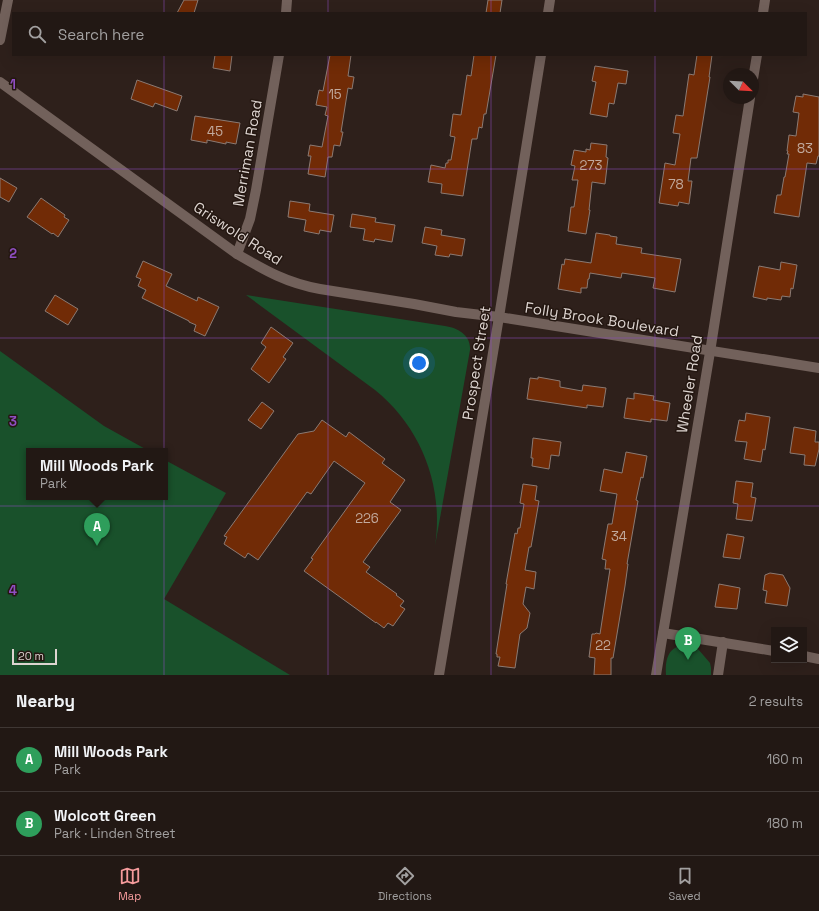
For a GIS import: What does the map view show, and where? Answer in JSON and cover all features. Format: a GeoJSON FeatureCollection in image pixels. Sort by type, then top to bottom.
{"type":"FeatureCollection","features":[{"type":"Feature","properties":{"kind":"street"},"geometry":{"type":"LineString","coordinates":[[0,40],[8,0]]}},
{"type":"Feature","properties":{"kind":"street"},"geometry":{"type":"LineString","coordinates":[[286,12],[287,0]]}},
{"type":"Feature","properties":{"kind":"street"},"geometry":{"type":"LineString","coordinates":[[548,12],[550,0]]}},
{"type":"Feature","properties":{"kind":"street"},"geometry":{"type":"LineString","coordinates":[[763,12],[765,0]]}},
{"type":"Feature","properties":{"kind":"street","name":"Merriman Road"},"geometry":{"type":"LineString","coordinates":[[237,254],[250,219],[279,56]]}},
{"type":"Feature","properties":{"kind":"street","name":"Prospect Street"},"geometry":{"type":"LineString","coordinates":[[439,675],[541,56]]}},
{"type":"Feature","properties":{"kind":"street"},"geometry":{"type":"LineString","coordinates":[[755,68],[757,56]]}},
{"type":"Feature","properties":{"kind":"street","name":"Griswold Road"},"geometry":{"type":"LineString","coordinates":[[0,82],[237,254],[269,273],[306,287],[456,312],[499,317]]}},
{"type":"Feature","properties":{"kind":"street","name":"Wheeler Road"},"geometry":{"type":"LineString","coordinates":[[656,675],[710,352],[749,104]]}},
{"type":"Feature","properties":{"kind":"street","name":"Folly Brook Boulevard"},"geometry":{"type":"LineString","coordinates":[[499,317],[710,352],[819,368]]}},
{"type":"Feature","properties":{"kind":"street"},"geometry":{"type":"LineString","coordinates":[[663,633],[771,650]]}},
{"type":"Feature","properties":{"kind":"street"},"geometry":{"type":"LineString","coordinates":[[718,675],[723,642]]}},
{"type":"Feature","properties":{"kind":"street"},"geometry":{"type":"LineString","coordinates":[[807,657],[819,659]]}},
{"type":"Feature","properties":{"kind":"green space"},"geometry":{"type":"Polygon","coordinates":[[[246,295],[445,326],[455,328],[466,336],[470,345],[470,350],[435,546],[437,524],[436,502],[432,481],[426,460],[417,441],[405,422],[391,405],[375,390],[246,295]]]}},
{"type":"Feature","properties":{"kind":"green space"},"geometry":{"type":"Polygon","coordinates":[[[0,351],[104,426],[144,448],[26,448],[26,500],[168,500],[168,462],[226,493],[164,599],[290,675],[0,675],[0,351]]]}},
{"type":"Feature","properties":{"kind":"green space"},"geometry":{"type":"Polygon","coordinates":[[[683,645],[698,649],[710,663],[711,675],[666,675],[666,665],[670,652],[673,649],[683,645]]]}},
{"type":"Feature","properties":{"kind":"building"},"geometry":{"type":"Polygon","coordinates":[[[184,0],[198,0],[194,12],[178,12],[184,0]]]}},
{"type":"Feature","properties":{"kind":"building"},"geometry":{"type":"Polygon","coordinates":[[[488,0],[502,0],[500,12],[486,12],[488,0]]]}},
{"type":"Feature","properties":{"kind":"building"},"geometry":{"type":"Polygon","coordinates":[[[215,56],[232,56],[230,71],[213,68],[215,56]]]}},
{"type":"Feature","properties":{"kind":"building"},"geometry":{"type":"Polygon","coordinates":[[[330,56],[351,56],[348,76],[354,77],[352,89],[348,88],[341,132],[343,132],[340,146],[334,145],[332,157],[328,157],[325,177],[308,174],[311,156],[308,156],[310,145],[322,147],[328,116],[325,115],[327,107],[316,105],[319,90],[323,91],[330,56]]]}},
{"type":"Feature","properties":{"kind":"building"},"geometry":{"type":"Polygon","coordinates":[[[474,56],[496,56],[486,114],[484,114],[482,128],[479,127],[477,139],[472,139],[463,196],[441,193],[442,184],[428,182],[431,165],[445,168],[448,160],[451,160],[455,137],[450,136],[453,114],[461,115],[467,75],[471,76],[474,56]]]}},
{"type":"Feature","properties":{"kind":"building"},"geometry":{"type":"Polygon","coordinates":[[[697,56],[712,56],[697,158],[691,158],[688,181],[692,181],[689,204],[679,202],[678,206],[659,203],[665,163],[675,165],[680,134],[673,133],[676,115],[683,116],[689,74],[694,75],[697,56]]]}},
{"type":"Feature","properties":{"kind":"building"},"geometry":{"type":"Polygon","coordinates":[[[595,66],[628,71],[626,84],[618,83],[614,104],[609,103],[607,117],[590,114],[596,82],[592,81],[595,66]]]}},
{"type":"Feature","properties":{"kind":"building"},"geometry":{"type":"Polygon","coordinates":[[[137,80],[182,96],[177,111],[155,103],[153,107],[131,99],[137,80]]]}},
{"type":"Feature","properties":{"kind":"building"},"geometry":{"type":"Polygon","coordinates":[[[803,94],[819,97],[819,156],[816,164],[807,163],[799,217],[774,213],[777,195],[781,195],[785,177],[789,154],[787,154],[787,151],[789,135],[796,136],[799,113],[793,112],[796,96],[803,97],[803,94]]]}},
{"type":"Feature","properties":{"kind":"building"},"geometry":{"type":"Polygon","coordinates":[[[195,116],[240,123],[236,144],[226,142],[226,144],[207,140],[207,143],[191,140],[195,116]]]}},
{"type":"Feature","properties":{"kind":"building"},"geometry":{"type":"Polygon","coordinates":[[[591,143],[607,145],[606,157],[608,158],[605,184],[592,182],[590,210],[586,234],[568,231],[571,207],[574,207],[578,180],[572,180],[575,166],[571,165],[574,150],[586,152],[586,149],[590,150],[591,143]]]}},
{"type":"Feature","properties":{"kind":"building"},"geometry":{"type":"Polygon","coordinates":[[[0,178],[17,188],[9,202],[0,197],[0,178]]]}},
{"type":"Feature","properties":{"kind":"building"},"geometry":{"type":"Polygon","coordinates":[[[41,198],[65,215],[64,217],[69,220],[58,237],[27,217],[41,198]]]}},
{"type":"Feature","properties":{"kind":"building"},"geometry":{"type":"Polygon","coordinates":[[[290,201],[310,204],[309,211],[334,215],[331,232],[320,230],[319,234],[304,231],[306,220],[288,217],[290,201]]]}},
{"type":"Feature","properties":{"kind":"building"},"geometry":{"type":"Polygon","coordinates":[[[352,214],[376,218],[375,222],[395,225],[392,242],[375,239],[374,242],[363,240],[365,229],[350,227],[352,214]]]}},
{"type":"Feature","properties":{"kind":"building"},"geometry":{"type":"Polygon","coordinates":[[[425,227],[442,230],[441,235],[465,239],[462,256],[450,254],[449,257],[435,255],[437,246],[422,243],[425,227]]]}},
{"type":"Feature","properties":{"kind":"building"},"geometry":{"type":"Polygon","coordinates":[[[596,233],[617,237],[616,244],[642,248],[641,253],[681,259],[675,292],[653,288],[655,278],[622,273],[621,278],[590,273],[587,288],[581,288],[581,293],[558,289],[562,264],[564,265],[565,259],[591,263],[596,233]]]}},
{"type":"Feature","properties":{"kind":"building"},"geometry":{"type":"Polygon","coordinates":[[[143,261],[172,274],[166,286],[197,301],[198,297],[219,307],[205,336],[194,331],[196,325],[142,298],[146,290],[138,286],[141,279],[136,277],[143,261]]]}},
{"type":"Feature","properties":{"kind":"building"},"geometry":{"type":"Polygon","coordinates":[[[781,262],[797,265],[793,289],[791,288],[790,297],[782,296],[781,300],[767,298],[767,300],[753,297],[759,266],[780,270],[781,262]]]}},
{"type":"Feature","properties":{"kind":"building"},"geometry":{"type":"Polygon","coordinates":[[[55,295],[78,309],[68,325],[45,311],[55,295]]]}},
{"type":"Feature","properties":{"kind":"building"},"geometry":{"type":"Polygon","coordinates":[[[271,327],[293,343],[283,357],[286,359],[269,383],[251,369],[266,347],[261,343],[271,327]]]}},
{"type":"Feature","properties":{"kind":"building"},"geometry":{"type":"Polygon","coordinates":[[[538,377],[560,381],[560,387],[582,391],[583,385],[606,388],[603,407],[587,405],[587,408],[527,399],[530,378],[538,379],[538,377]]]}},
{"type":"Feature","properties":{"kind":"building"},"geometry":{"type":"Polygon","coordinates":[[[634,393],[654,396],[653,400],[670,403],[667,421],[651,419],[651,422],[624,418],[627,398],[634,399],[634,393]]]}},
{"type":"Feature","properties":{"kind":"building"},"geometry":{"type":"Polygon","coordinates":[[[262,402],[274,411],[261,429],[248,420],[262,402]]]}},
{"type":"Feature","properties":{"kind":"building"},"geometry":{"type":"Polygon","coordinates":[[[746,413],[770,417],[765,450],[763,449],[761,462],[744,459],[747,442],[735,441],[739,420],[745,421],[746,413]]]}},
{"type":"Feature","properties":{"kind":"building"},"geometry":{"type":"Polygon","coordinates":[[[322,420],[346,437],[349,432],[385,459],[382,463],[405,480],[390,502],[401,510],[363,562],[370,567],[366,572],[397,594],[396,595],[404,601],[400,606],[405,609],[393,626],[388,623],[384,628],[304,571],[313,559],[311,558],[365,483],[334,461],[311,494],[307,492],[258,560],[248,553],[245,558],[224,544],[227,537],[224,536],[298,434],[314,431],[322,420]]]}},
{"type":"Feature","properties":{"kind":"building"},"geometry":{"type":"Polygon","coordinates":[[[794,427],[816,431],[815,442],[819,442],[819,449],[815,466],[804,465],[805,455],[790,453],[794,427]]]}},
{"type":"Feature","properties":{"kind":"building"},"geometry":{"type":"Polygon","coordinates":[[[533,438],[561,442],[559,456],[551,455],[549,469],[532,466],[533,458],[531,458],[533,438]]]}},
{"type":"Feature","properties":{"kind":"building"},"geometry":{"type":"Polygon","coordinates":[[[626,452],[647,456],[643,478],[641,477],[636,500],[638,501],[627,564],[625,586],[613,658],[611,658],[611,675],[594,675],[595,658],[589,657],[592,634],[600,634],[610,569],[605,569],[606,560],[602,559],[608,524],[612,524],[617,494],[600,491],[604,469],[622,473],[626,452]]]}},
{"type":"Feature","properties":{"kind":"building"},"geometry":{"type":"Polygon","coordinates":[[[736,481],[753,483],[751,497],[756,498],[752,521],[736,519],[738,504],[733,503],[736,481]]]}},
{"type":"Feature","properties":{"kind":"building"},"geometry":{"type":"Polygon","coordinates":[[[523,484],[537,486],[535,500],[539,501],[531,547],[529,547],[525,570],[536,572],[534,589],[526,587],[523,604],[530,613],[527,628],[520,634],[515,668],[498,666],[500,657],[497,657],[496,654],[515,533],[517,534],[518,528],[520,528],[524,504],[520,503],[523,484]]]}},
{"type":"Feature","properties":{"kind":"building"},"geometry":{"type":"Polygon","coordinates":[[[727,534],[744,537],[740,559],[723,557],[727,534]]]}},
{"type":"Feature","properties":{"kind":"building"},"geometry":{"type":"Polygon","coordinates":[[[770,573],[783,575],[790,588],[787,606],[765,603],[767,591],[763,590],[765,575],[770,573]]]}},
{"type":"Feature","properties":{"kind":"building"},"geometry":{"type":"Polygon","coordinates":[[[719,584],[740,588],[737,609],[715,607],[719,584]]]}},
{"type":"Feature","properties":{"kind":"place","name":"Mill Woods Park"},"geometry":{"type":"Point","coordinates":[97,546]}},
{"type":"Feature","properties":{"kind":"place","name":"Wolcott Green"},"geometry":{"type":"Point","coordinates":[688,660]}}]}
